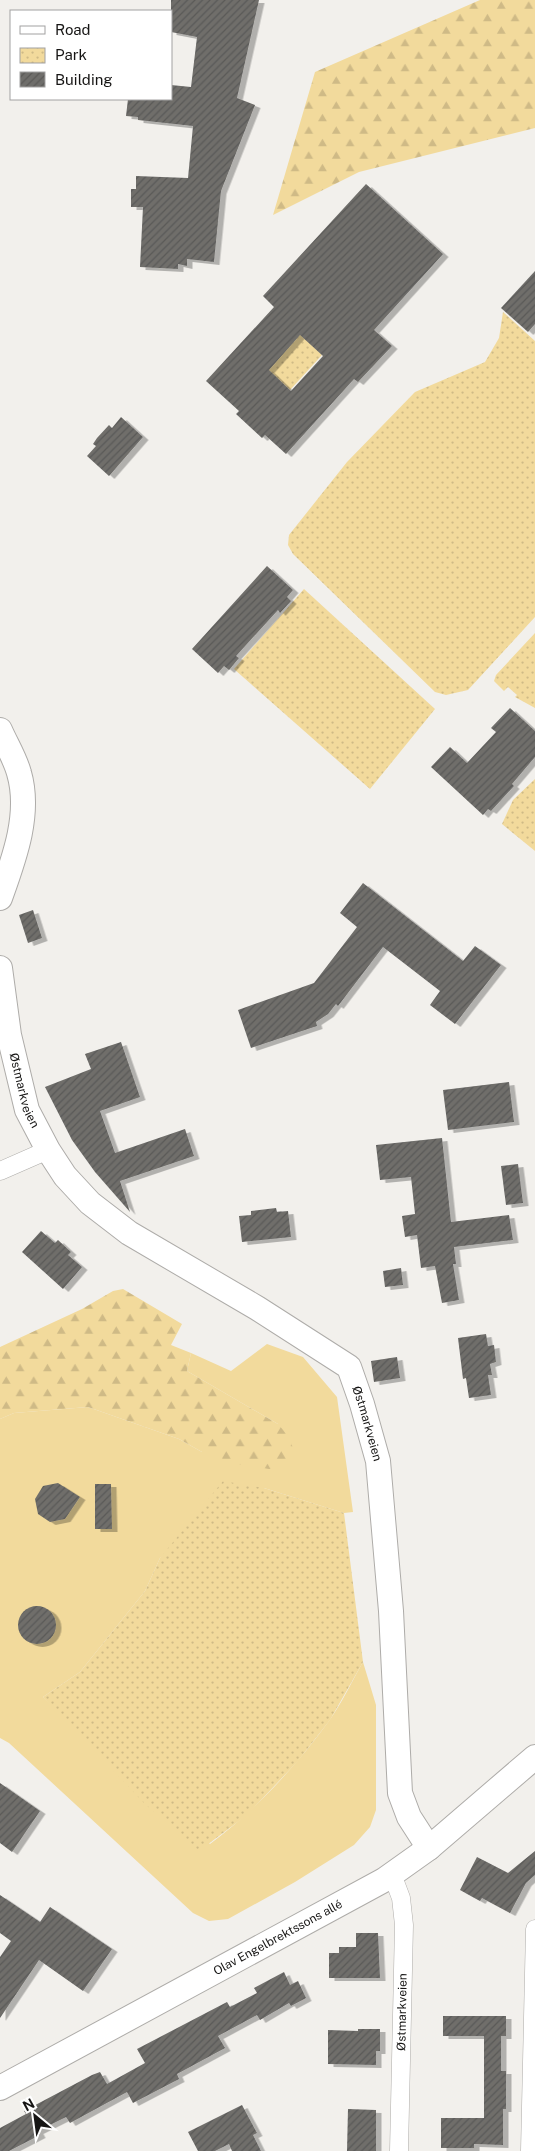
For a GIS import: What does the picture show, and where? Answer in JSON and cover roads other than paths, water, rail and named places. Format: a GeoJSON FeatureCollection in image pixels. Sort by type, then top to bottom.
{"type":"FeatureCollection","features":[{"type":"Feature","properties":{"kind":"street"},"geometry":{"type":"LineString","coordinates":[[0,730],[19,773],[23,813],[14,859],[0,898]]}},
{"type":"Feature","properties":{"kind":"street","name":"Østmarkveien"},"geometry":{"type":"LineString","coordinates":[[0,968],[9,1035],[17,1075],[27,1110],[48,1150],[65,1176],[90,1203],[129,1233],[257,1308],[349,1368],[362,1404],[378,1461],[391,1611],[400,1793],[409,1817],[429,1848]]}},
{"type":"Feature","properties":{"kind":"street"},"geometry":{"type":"LineString","coordinates":[[0,1171],[48,1150]]}},
{"type":"Feature","properties":{"kind":"street","name":"Olav Engelbrektssons allé"},"geometry":{"type":"LineString","coordinates":[[0,2088],[363,1892],[429,1848],[535,1757]]}},
{"type":"Feature","properties":{"kind":"street","name":"Østmarkveien"},"geometry":{"type":"LineString","coordinates":[[392,1874],[401,1898],[404,1925],[399,2151]]}},
{"type":"Feature","properties":{"kind":"street"},"geometry":{"type":"LineString","coordinates":[[530,2151],[535,1929]]}}]}
